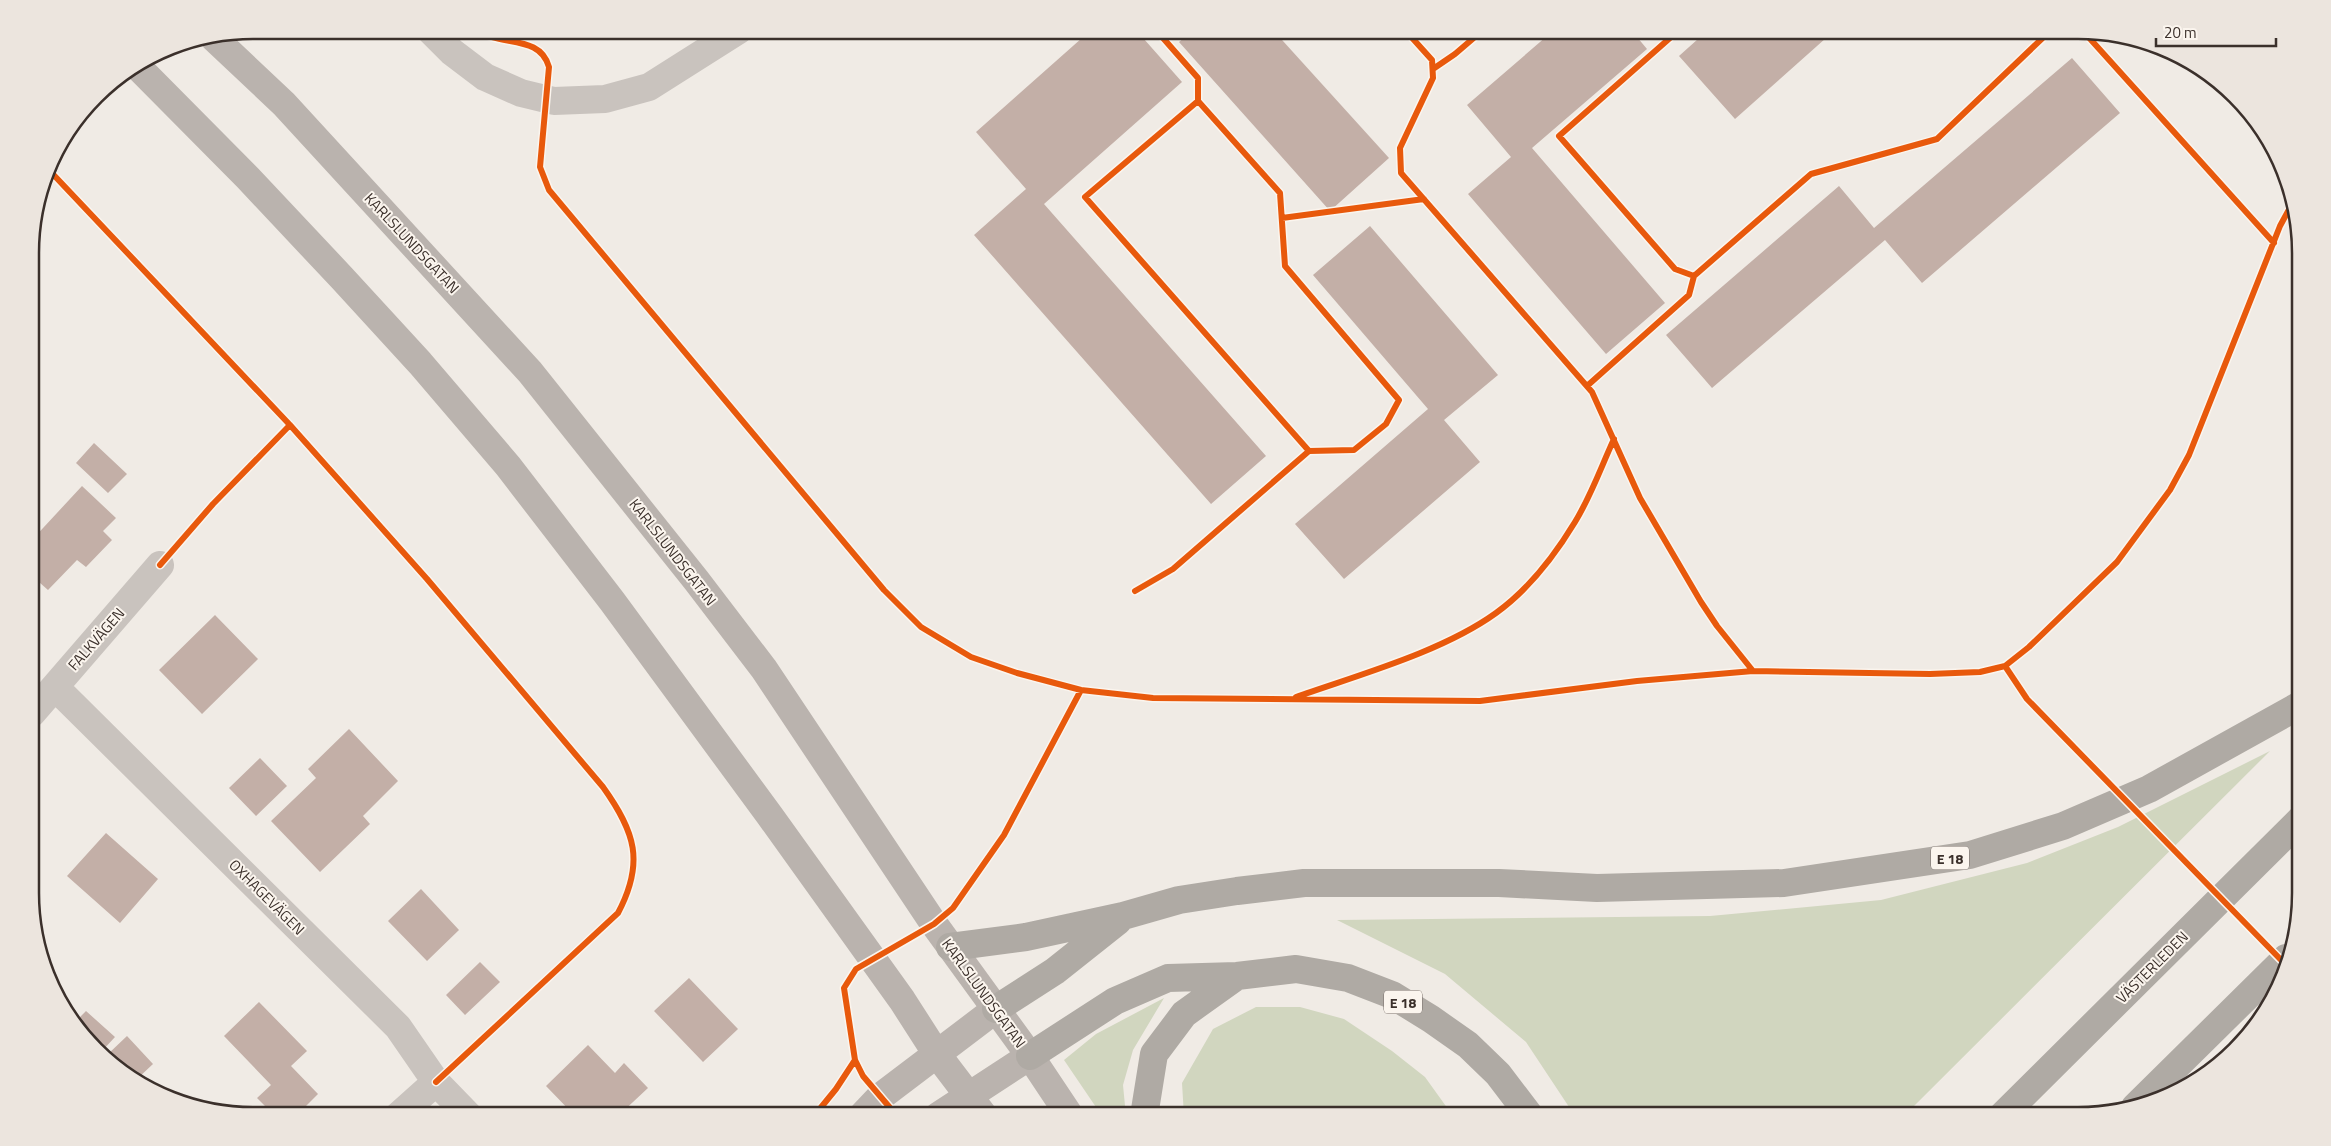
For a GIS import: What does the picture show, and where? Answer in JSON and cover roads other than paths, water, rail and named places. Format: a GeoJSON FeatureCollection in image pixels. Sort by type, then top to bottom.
{"type":"FeatureCollection","features":[{"type":"Feature","properties":{"kind":"highway","name":"E 18"},"geometry":{"type":"LineString","coordinates":[[950,946],[1026,938],[1123,916],[1179,900],[1304,883],[1498,883],[1597,888],[1784,883],[1970,856],[2063,826],[2149,789],[2292,709]]}},
{"type":"Feature","properties":{"kind":"highway","name":"VÄSTERLEDEN"},"geometry":{"type":"LineString","coordinates":[[2011,1107],[2292,828]]}},
{"type":"Feature","properties":{"kind":"highway","name":"E 18"},"geometry":{"type":"LineString","coordinates":[[996,1009],[1055,971],[1123,916]]}},
{"type":"Feature","properties":{"kind":"highway"},"geometry":{"type":"LineString","coordinates":[[2146,1096],[2280,964]]}},
{"type":"Feature","properties":{"kind":"highway","name":"E 18"},"geometry":{"type":"LineString","coordinates":[[1030,1056],[1115,1000],[1168,978],[1237,976],[1296,969],[1348,978],[1392,995],[1468,1045],[1498,1074],[1523,1107]]}},
{"type":"Feature","properties":{"kind":"highway","name":"E 18"},"geometry":{"type":"LineString","coordinates":[[1145,1107],[1154,1054],[1184,1014],[1237,976]]}},
{"type":"Feature","properties":{"kind":"main road","name":"KARLSLUNDSGATAN"},"geometry":{"type":"LineString","coordinates":[[218,42],[284,104],[530,372],[764,669],[950,946],[1030,1056],[1064,1107]]}},
{"type":"Feature","properties":{"kind":"main road"},"geometry":{"type":"LineString","coordinates":[[141,70],[248,178],[342,278],[420,363],[508,466],[612,601],[770,816],[902,1000],[936,1053],[976,1105]]}},
{"type":"Feature","properties":{"kind":"main road","name":"E 18"},"geometry":{"type":"LineString","coordinates":[[936,1053],[996,1009]]}},
{"type":"Feature","properties":{"kind":"main road"},"geometry":{"type":"LineString","coordinates":[[871,1107],[880,1097],[936,1053]]}},
{"type":"Feature","properties":{"kind":"main road","name":"E 18"},"geometry":{"type":"LineString","coordinates":[[976,1105],[1030,1056]]}},
{"type":"Feature","properties":{"kind":"street"},"geometry":{"type":"LineString","coordinates":[[439,39],[452,52],[485,77],[521,93],[554,101],[605,99],[649,88],[724,39]]}},
{"type":"Feature","properties":{"kind":"street","name":"FALKVÄGEN"},"geometry":{"type":"LineString","coordinates":[[39,705],[160,565]]}},
{"type":"Feature","properties":{"kind":"street","name":"OXHAGEVÄGEN"},"geometry":{"type":"LineString","coordinates":[[55,687],[398,1027],[436,1082],[460,1107]]}},
{"type":"Feature","properties":{"kind":"street"},"geometry":{"type":"LineString","coordinates":[[408,1107],[436,1082]]}}]}
